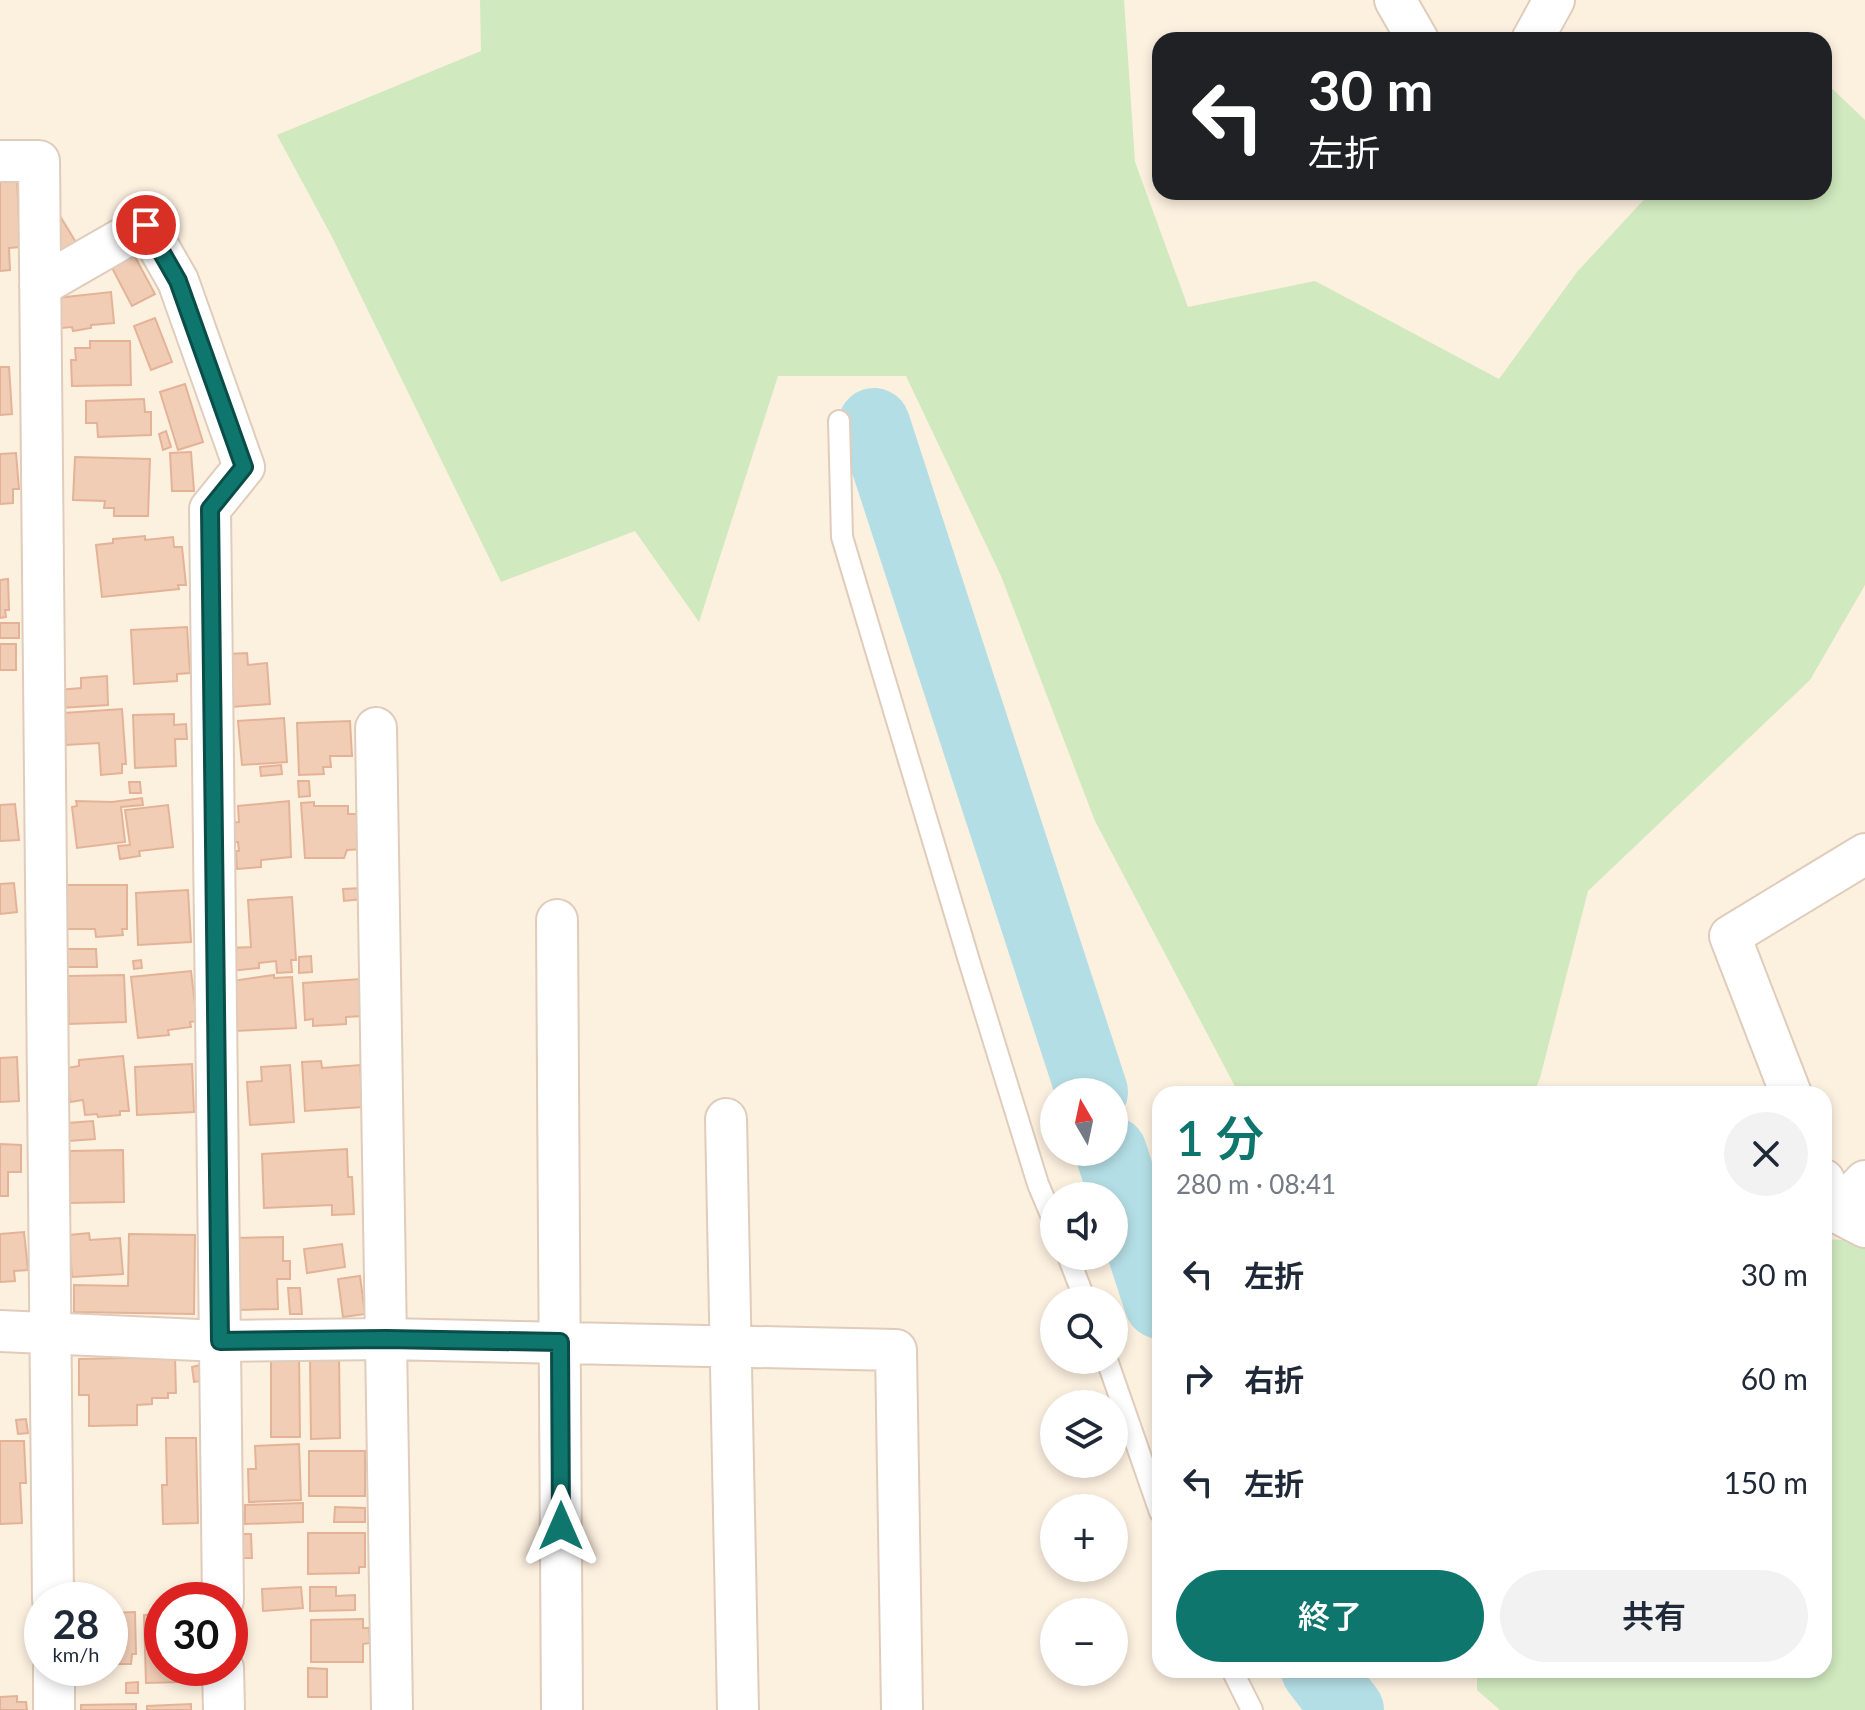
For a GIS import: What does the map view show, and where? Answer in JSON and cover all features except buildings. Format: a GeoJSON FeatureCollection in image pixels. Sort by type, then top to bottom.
{"type":"FeatureCollection","features":[{"type":"Feature","properties":{"kind":"street"},"geometry":{"type":"LineString","coordinates":[[1395,0],[1413,32]]}},
{"type":"Feature","properties":{"kind":"street"},"geometry":{"type":"LineString","coordinates":[[1536,32],[1554,0]]}},
{"type":"Feature","properties":{"kind":"street"},"geometry":{"type":"LineString","coordinates":[[0,161],[39,161],[53,1582]]}},
{"type":"Feature","properties":{"kind":"street"},"geometry":{"type":"LineString","coordinates":[[40,286],[146,225],[178,281],[244,467],[210,509],[223,1582]]}},
{"type":"Feature","properties":{"kind":"street"},"geometry":{"type":"LineString","coordinates":[[376,728],[392,1710]]}},
{"type":"Feature","properties":{"kind":"street"},"geometry":{"type":"LineString","coordinates":[[1788,1086],[1730,936],[1865,854]]}},
{"type":"Feature","properties":{"kind":"street"},"geometry":{"type":"LineString","coordinates":[[557,920],[562,1710]]}},
{"type":"Feature","properties":{"kind":"street"},"geometry":{"type":"LineString","coordinates":[[726,1119],[738,1710]]}},
{"type":"Feature","properties":{"kind":"street"},"geometry":{"type":"LineString","coordinates":[[1842,1206],[1865,1181]]}},
{"type":"Feature","properties":{"kind":"street"},"geometry":{"type":"LineString","coordinates":[[0,1331],[220,1341],[386,1339],[896,1350],[902,1710]]}},
{"type":"Feature","properties":{"kind":"street"},"geometry":{"type":"LineString","coordinates":[[54,1686],[54,1710]]}},
{"type":"Feature","properties":{"kind":"street"},"geometry":{"type":"LineString","coordinates":[[223,1686],[224,1710]]}},
{"type":"Feature","properties":{"kind":"lane"},"geometry":{"type":"LineString","coordinates":[[839,421],[842,537],[1040,1189]]}},
{"type":"Feature","properties":{"kind":"lane"},"geometry":{"type":"LineString","coordinates":[[1112,1374],[1152,1489]]}},
{"type":"Feature","properties":{"kind":"lane"},"geometry":{"type":"LineString","coordinates":[[1236,1678],[1252,1710]]}},
{"type":"Feature","properties":{"kind":"green space"},"geometry":{"type":"Polygon","coordinates":[[[480,0],[1124,0],[1135,162],[1188,307],[1315,281],[1499,379],[1577,272],[1644,200],[1832,200],[1832,89],[1865,120],[1865,585],[1810,680],[1588,891],[1536,1086],[1235,1086],[1095,821],[1001,576],[906,376],[778,376],[699,622],[635,531],[501,582],[331,235],[277,135],[481,51],[480,0]]]}},
{"type":"Feature","properties":{"kind":"green space"},"geometry":{"type":"Polygon","coordinates":[[[1832,1239],[1865,1241],[1865,1710],[1500,1710],[1477,1690],[1477,1678],[1832,1678],[1832,1239]]]}},
{"type":"Feature","properties":{"kind":"waterway"},"geometry":{"type":"LineString","coordinates":[[874,424],[1087,1078]]}},
{"type":"Feature","properties":{"kind":"waterway"},"geometry":{"type":"LineString","coordinates":[[1116,1166],[1152,1278]]}},
{"type":"Feature","properties":{"kind":"waterway"},"geometry":{"type":"LineString","coordinates":[[1323,1678],[1348,1710]]}},
{"type":"Feature","properties":{"kind":"route"},"geometry":{"type":"LineString","coordinates":[[146,225],[178,281],[244,467],[210,509],[220,1341],[386,1339],[560,1342],[561,1526]]}}]}
